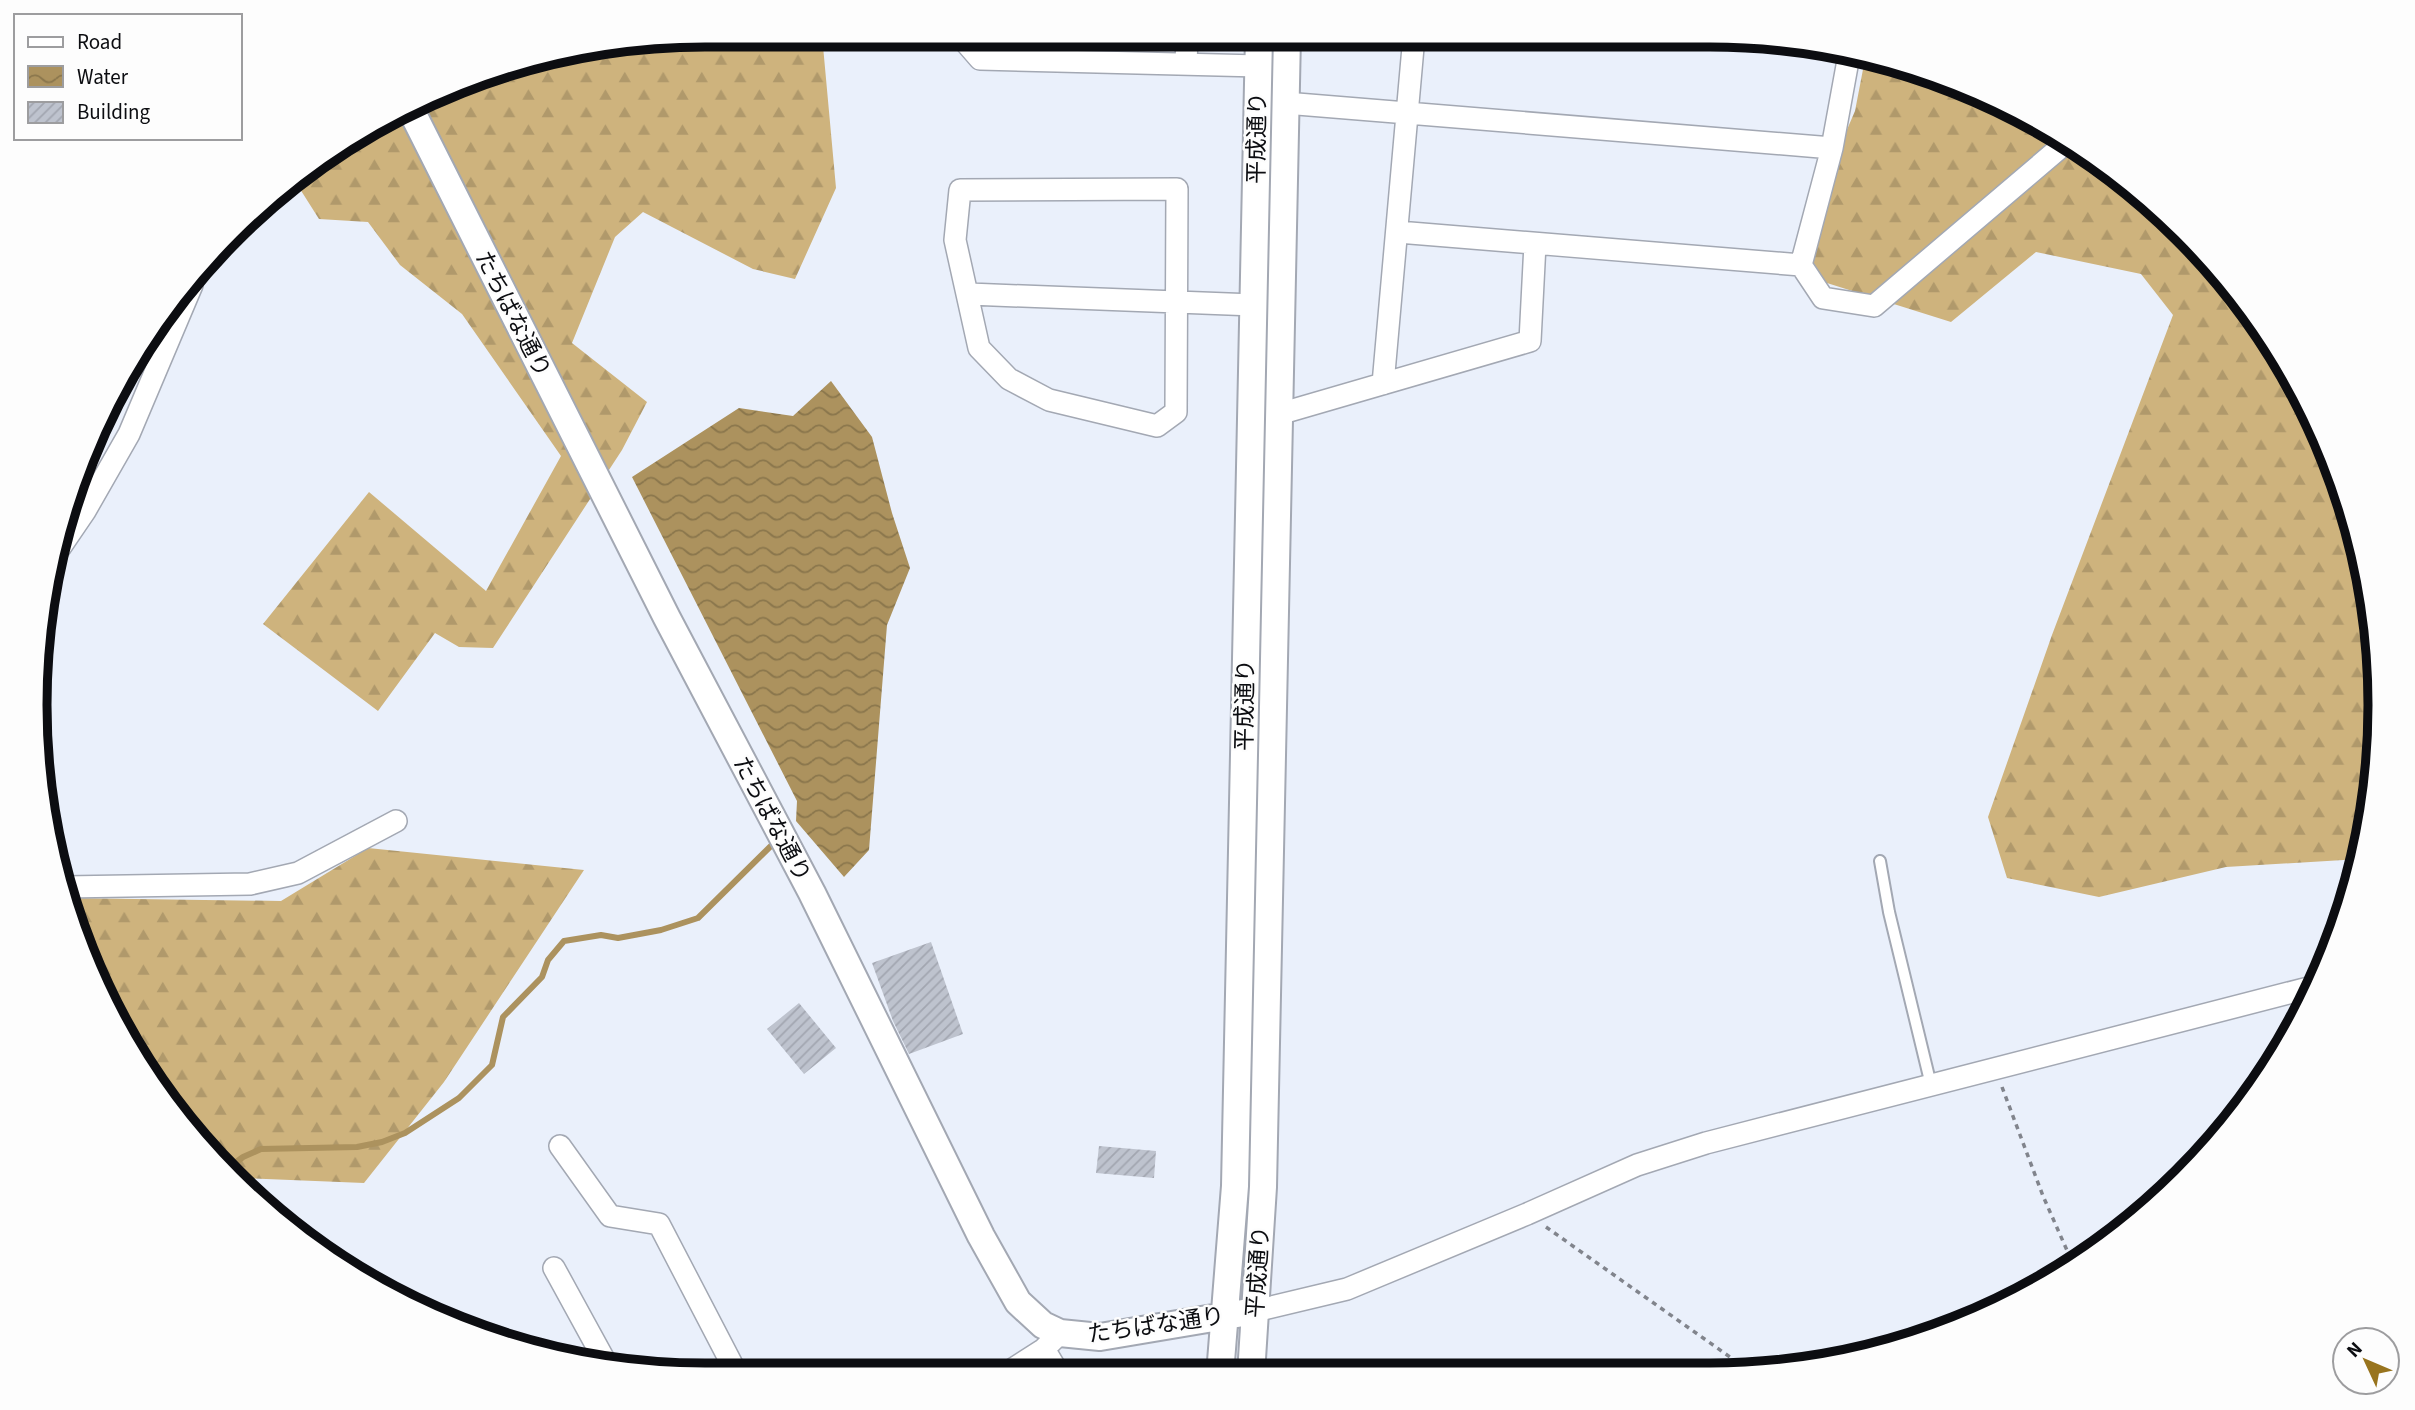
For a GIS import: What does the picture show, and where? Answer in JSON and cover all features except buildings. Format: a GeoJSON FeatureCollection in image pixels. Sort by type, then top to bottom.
{"type":"FeatureCollection","features":[{"type":"Feature","properties":{"kind":"street"},"geometry":{"type":"LineString","coordinates":[[970,47],[980,59],[1259,66]]}},
{"type":"Feature","properties":{"kind":"street"},"geometry":{"type":"LineString","coordinates":[[1186,64],[1187,47]]}},
{"type":"Feature","properties":{"kind":"street","name":"平成通り"},"geometry":{"type":"LineString","coordinates":[[1221,1363],[1235,1186],[1259,47]]}},
{"type":"Feature","properties":{"kind":"street","name":"平成通り"},"geometry":{"type":"LineString","coordinates":[[1252,1363],[1263,1187],[1287,47]]}},
{"type":"Feature","properties":{"kind":"street"},"geometry":{"type":"LineString","coordinates":[[1384,384],[1413,47]]}},
{"type":"Feature","properties":{"kind":"street"},"geometry":{"type":"LineString","coordinates":[[1848,62],[1832,148],[1801,265],[1823,298],[1874,306],[2060,148]]}},
{"type":"Feature","properties":{"kind":"street"},"geometry":{"type":"LineString","coordinates":[[1286,103],[1832,148]]}},
{"type":"Feature","properties":{"kind":"street","name":"たちばな通り"},"geometry":{"type":"LineString","coordinates":[[414,115],[667,618],[812,893],[981,1236],[1018,1302],[1043,1325],[1052,1341],[1100,1337],[1255,1311]]}},
{"type":"Feature","properties":{"kind":"street"},"geometry":{"type":"LineString","coordinates":[[1177,189],[1175,302],[1176,412],[1157,426],[1049,400],[1009,379],[979,348],[955,240],[960,190],[1177,189]]}},
{"type":"Feature","properties":{"kind":"street"},"geometry":{"type":"LineString","coordinates":[[1398,232],[1801,265]]}},
{"type":"Feature","properties":{"kind":"street"},"geometry":{"type":"LineString","coordinates":[[1279,414],[1530,341],[1535,244]]}},
{"type":"Feature","properties":{"kind":"street"},"geometry":{"type":"LineString","coordinates":[[968,294],[1254,305]]}},
{"type":"Feature","properties":{"kind":"street"},"geometry":{"type":"LineString","coordinates":[[79,505],[129,434],[184,304]]}},
{"type":"Feature","properties":{"kind":"street"},"geometry":{"type":"LineString","coordinates":[[73,887],[250,884],[298,873],[396,821]]}},
{"type":"Feature","properties":{"kind":"street"},"geometry":{"type":"LineString","coordinates":[[1255,1311],[1347,1289],[1637,1165],[1671,1154],[2303,989]]}},
{"type":"Feature","properties":{"kind":"street"},"geometry":{"type":"LineString","coordinates":[[560,1146],[610,1216],[659,1224],[731,1363]]}},
{"type":"Feature","properties":{"kind":"street"},"geometry":{"type":"LineString","coordinates":[[554,1268],[601,1354]]}},
{"type":"Feature","properties":{"kind":"street"},"geometry":{"type":"LineString","coordinates":[[1021,1363],[1052,1341],[1057,1363]]}},
{"type":"Feature","properties":{"kind":"lane"},"geometry":{"type":"LineString","coordinates":[[1880,861],[1889,912],[1931,1085]]}},
{"type":"Feature","properties":{"kind":"path"},"geometry":{"type":"LineString","coordinates":[[1994,1069],[2042,1196],[2069,1256]]}},
{"type":"Feature","properties":{"kind":"path"},"geometry":{"type":"LineString","coordinates":[[1527,1214],[1734,1362]]}},
{"type":"Feature","properties":{"kind":"green space"},"geometry":{"type":"Polygon","coordinates":[[[705,47],[823,47],[836,188],[795,279],[753,269],[643,212],[615,237],[572,343],[647,402],[622,450],[493,648],[459,647],[435,633],[378,711],[263,624],[369,492],[486,591],[561,456],[462,314],[400,265],[368,222],[319,219],[299,188],[305,183],[376,135],[453,97],[494,82],[577,60],[619,53],[705,47]]]}},
{"type":"Feature","properties":{"kind":"green space"},"geometry":{"type":"Polygon","coordinates":[[[1864,66],[1962,97],[2039,135],[2110,183],[2144,210],[2205,271],[2257,340],[2280,376],[2318,453],[2333,494],[2355,577],[2362,619],[2368,705],[2362,791],[2349,860],[2226,867],[2099,897],[2007,878],[1988,817],[2052,635],[2173,315],[2141,274],[2036,252],[1951,322],[1811,278],[1821,190],[1855,111],[1864,66]]]}},
{"type":"Feature","properties":{"kind":"green space"},"geometry":{"type":"Polygon","coordinates":[[[368,848],[584,870],[444,1082],[364,1183],[249,1178],[240,1170],[210,1139],[183,1105],[135,1034],[97,957],[77,898],[281,901],[368,848]]]}},
{"type":"Feature","properties":{"kind":"water"},"geometry":{"type":"Polygon","coordinates":[[[831,381],[872,437],[910,568],[887,625],[869,850],[844,877],[796,821],[797,801],[632,477],[739,408],[793,416],[831,381]]]}},
{"type":"Feature","properties":{"kind":"waterway"},"geometry":{"type":"LineString","coordinates":[[234,1164],[261,1149],[357,1147],[382,1142],[405,1133],[459,1098],[492,1065],[503,1017],[542,977],[548,960],[564,941],[601,935],[618,938],[661,930],[698,918],[778,839]]}}]}
